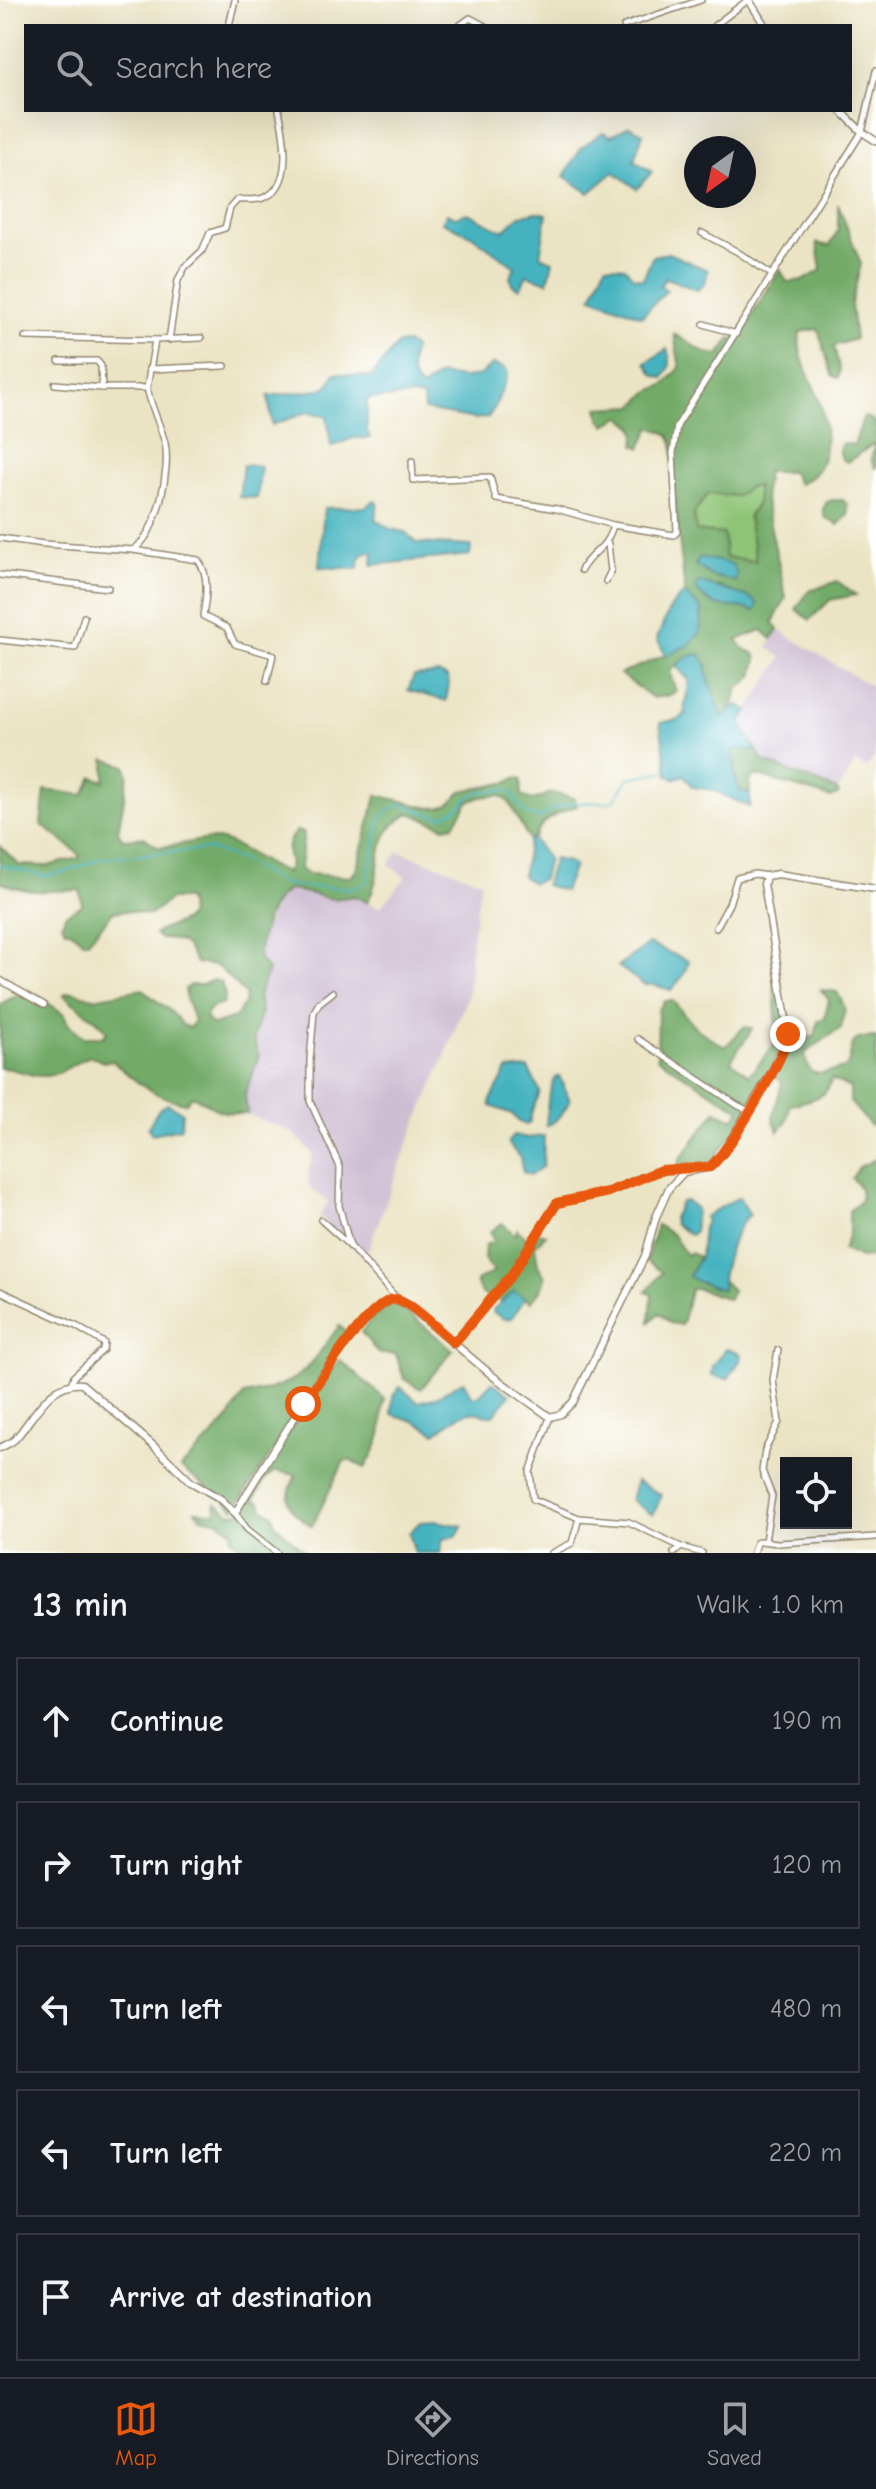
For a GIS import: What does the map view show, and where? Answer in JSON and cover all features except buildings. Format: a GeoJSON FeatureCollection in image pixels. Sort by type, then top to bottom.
{"type":"FeatureCollection","features":[{"type":"Feature","properties":{"kind":"street"},"geometry":{"type":"LineString","coordinates":[[229,24],[235,0]]}},
{"type":"Feature","properties":{"kind":"street"},"geometry":{"type":"LineString","coordinates":[[630,24],[701,0]]}},
{"type":"Feature","properties":{"kind":"street"},"geometry":{"type":"LineString","coordinates":[[717,24],[749,0],[764,24]]}},
{"type":"Feature","properties":{"kind":"street"},"geometry":{"type":"LineString","coordinates":[[462,24],[470,18],[481,24]]}},
{"type":"Feature","properties":{"kind":"street"},"geometry":{"type":"LineString","coordinates":[[412,461],[413,480],[490,477],[496,499],[674,535],[677,532],[673,453],[676,430],[862,132],[876,71]]}},
{"type":"Feature","properties":{"kind":"street"},"geometry":{"type":"LineString","coordinates":[[169,340],[178,280],[185,267],[202,251],[210,233],[225,228],[230,208],[237,200],[264,198],[277,190],[287,151],[282,139],[279,112]]}},
{"type":"Feature","properties":{"kind":"street"},"geometry":{"type":"LineString","coordinates":[[842,112],[876,141]]}},
{"type":"Feature","properties":{"kind":"street"},"geometry":{"type":"LineString","coordinates":[[702,233],[771,274]]}},
{"type":"Feature","properties":{"kind":"street"},"geometry":{"type":"LineString","coordinates":[[704,324],[736,334]]}},
{"type":"Feature","properties":{"kind":"street"},"geometry":{"type":"LineString","coordinates":[[25,337],[201,338]]}},
{"type":"Feature","properties":{"kind":"street"},"geometry":{"type":"LineString","coordinates":[[133,550],[143,542],[153,522],[166,463],[165,444],[147,388],[155,340]]}},
{"type":"Feature","properties":{"kind":"street"},"geometry":{"type":"LineString","coordinates":[[59,361],[97,361],[101,366],[102,388]]}},
{"type":"Feature","properties":{"kind":"street"},"geometry":{"type":"LineString","coordinates":[[149,369],[225,366]]}},
{"type":"Feature","properties":{"kind":"street"},"geometry":{"type":"LineString","coordinates":[[55,384],[147,388]]}},
{"type":"Feature","properties":{"kind":"street"},"geometry":{"type":"LineString","coordinates":[[606,581],[611,571],[608,543],[613,525]]}},
{"type":"Feature","properties":{"kind":"street"},"geometry":{"type":"LineString","coordinates":[[0,538],[133,550],[201,563],[205,571],[203,616],[227,628],[235,644],[273,655],[267,681]]}},
{"type":"Feature","properties":{"kind":"street"},"geometry":{"type":"LineString","coordinates":[[581,570],[588,559],[608,543]]}},
{"type":"Feature","properties":{"kind":"street"},"geometry":{"type":"LineString","coordinates":[[0,575],[108,588]]}},
{"type":"Feature","properties":{"kind":"street"},"geometry":{"type":"LineString","coordinates":[[0,640],[75,648],[84,617]]}},
{"type":"Feature","properties":{"kind":"street"},"geometry":{"type":"LineString","coordinates":[[716,928],[729,904],[737,878],[778,874],[876,889]]}},
{"type":"Feature","properties":{"kind":"street"},"geometry":{"type":"LineString","coordinates":[[454,1343],[512,1274],[557,1203],[608,1192],[661,1170],[706,1168],[716,1162],[750,1111],[780,1058],[787,1039],[778,959],[764,884],[766,876]]}},
{"type":"Feature","properties":{"kind":"street"},"geometry":{"type":"LineString","coordinates":[[0,980],[44,1005]]}},
{"type":"Feature","properties":{"kind":"street"},"geometry":{"type":"LineString","coordinates":[[333,992],[319,1003],[314,1012],[310,1101],[340,1167],[339,1206],[350,1246]]}},
{"type":"Feature","properties":{"kind":"street"},"geometry":{"type":"LineString","coordinates":[[638,1039],[733,1103],[750,1111]]}},
{"type":"Feature","properties":{"kind":"street"},"geometry":{"type":"LineString","coordinates":[[550,1417],[561,1414],[573,1402],[645,1256],[666,1194],[678,1177],[689,1170]]}},
{"type":"Feature","properties":{"kind":"street"},"geometry":{"type":"LineString","coordinates":[[321,1220],[350,1246],[397,1299],[494,1377],[550,1417]]}},
{"type":"Feature","properties":{"kind":"street"},"geometry":{"type":"LineString","coordinates":[[0,1291],[76,1326],[104,1343],[103,1350],[74,1376],[71,1384],[44,1403],[17,1437],[0,1448]]}},
{"type":"Feature","properties":{"kind":"street"},"geometry":{"type":"LineString","coordinates":[[235,1513],[303,1404],[349,1340],[376,1308],[397,1299]]}},
{"type":"Feature","properties":{"kind":"street"},"geometry":{"type":"LineString","coordinates":[[765,1541],[772,1496],[762,1471],[765,1450],[779,1422],[773,1380],[778,1350]]}},
{"type":"Feature","properties":{"kind":"street"},"geometry":{"type":"LineString","coordinates":[[71,1384],[87,1387],[191,1482],[221,1499],[247,1529],[277,1553]]}},
{"type":"Feature","properties":{"kind":"street"},"geometry":{"type":"LineString","coordinates":[[550,1417],[530,1472],[531,1496],[542,1504],[579,1518],[629,1522],[681,1547],[702,1553]]}},
{"type":"Feature","properties":{"kind":"street"},"geometry":{"type":"LineString","coordinates":[[552,1553],[572,1543],[579,1518]]}},
{"type":"Feature","properties":{"kind":"street"},"geometry":{"type":"LineString","coordinates":[[753,1553],[756,1543],[765,1541],[778,1543],[876,1537]]}},
{"type":"Feature","properties":{"kind":"street"},"geometry":{"type":"LineString","coordinates":[[674,1553],[681,1547]]}},
{"type":"Feature","properties":{"kind":"shaded area"},"geometry":{"type":"Polygon","coordinates":[[[778,630],[876,689],[876,755],[867,768],[856,762],[838,790],[763,761],[740,722],[782,658],[768,647],[778,630]]]}},
{"type":"Feature","properties":{"kind":"shaded area"},"geometry":{"type":"Polygon","coordinates":[[[398,851],[481,881],[472,938],[468,995],[365,1258],[319,1216],[328,1202],[309,1187],[308,1172],[313,1154],[293,1133],[247,1114],[245,1094],[259,1056],[253,1038],[260,1012],[258,996],[268,970],[258,959],[260,939],[279,895],[289,889],[333,899],[355,896],[380,908],[406,877],[389,865],[398,851]]]}},
{"type":"Feature","properties":{"kind":"green space"},"geometry":{"type":"Polygon","coordinates":[[[838,204],[861,264],[851,304],[855,339],[834,346],[840,371],[838,378],[832,375],[818,329],[800,332],[799,342],[802,360],[823,414],[825,450],[817,470],[809,478],[798,484],[792,472],[767,472],[764,491],[786,598],[773,622],[778,630],[772,639],[762,630],[737,640],[757,659],[753,677],[737,689],[736,699],[727,716],[722,716],[706,675],[707,666],[687,657],[671,669],[676,691],[653,698],[620,674],[675,651],[701,624],[702,610],[685,594],[674,491],[673,443],[668,434],[651,427],[641,448],[635,445],[636,435],[632,425],[620,417],[606,425],[598,408],[634,406],[648,392],[664,385],[680,368],[674,334],[706,353],[719,355],[731,338],[737,340],[780,269],[787,282],[804,280],[821,270],[817,243],[830,246],[838,230],[838,204]],[[757,486],[749,487],[736,496],[708,494],[694,513],[696,531],[724,534],[725,557],[756,561],[748,517],[757,504],[757,486]],[[718,586],[698,590],[713,603],[755,611],[737,595],[718,586]]]}},
{"type":"Feature","properties":{"kind":"green space"},"geometry":{"type":"Polygon","coordinates":[[[863,418],[876,423],[876,468],[871,460],[875,443],[847,462],[842,459],[839,450],[842,443],[854,445],[863,418]]]}},
{"type":"Feature","properties":{"kind":"green space"},"geometry":{"type":"Polygon","coordinates":[[[757,486],[757,503],[748,518],[756,561],[725,557],[696,531],[694,513],[708,493],[736,496],[749,487],[757,486]]]}},
{"type":"Feature","properties":{"kind":"green space"},"geometry":{"type":"Polygon","coordinates":[[[832,500],[842,500],[847,504],[848,515],[838,525],[825,517],[823,509],[832,500]]]}},
{"type":"Feature","properties":{"kind":"green space"},"geometry":{"type":"Polygon","coordinates":[[[837,581],[856,595],[830,600],[810,620],[796,609],[809,591],[837,581]]]}},
{"type":"Feature","properties":{"kind":"green space"},"geometry":{"type":"Polygon","coordinates":[[[736,748],[757,751],[763,761],[837,790],[839,794],[831,798],[756,775],[750,781],[750,793],[740,791],[735,778],[733,752],[736,748]]]}},
{"type":"Feature","properties":{"kind":"green space"},"geometry":{"type":"Polygon","coordinates":[[[105,759],[126,766],[128,776],[118,832],[123,839],[144,837],[158,847],[208,839],[222,840],[286,873],[290,864],[288,846],[297,831],[304,833],[300,869],[308,874],[351,877],[356,870],[377,795],[430,808],[442,807],[451,803],[461,791],[509,782],[515,778],[521,779],[522,795],[526,798],[534,800],[552,793],[574,798],[577,806],[552,817],[529,840],[509,802],[500,795],[468,802],[454,825],[445,827],[410,813],[388,832],[367,902],[355,896],[333,899],[290,889],[282,894],[266,920],[259,950],[258,959],[268,970],[258,996],[261,1012],[253,1038],[259,1056],[245,1094],[247,1114],[229,1113],[192,1096],[186,1103],[155,1093],[113,1061],[103,1062],[91,1056],[50,1075],[38,1076],[0,1068],[0,1004],[18,995],[42,999],[64,1014],[68,1024],[84,1037],[103,1037],[107,1032],[64,995],[66,993],[93,998],[143,989],[182,1025],[190,1028],[194,1020],[185,989],[190,985],[202,985],[213,980],[221,982],[225,995],[223,1004],[210,1008],[205,1017],[212,1025],[235,1018],[244,1004],[245,994],[217,966],[196,963],[183,944],[161,939],[155,934],[190,915],[187,899],[170,899],[150,915],[130,911],[112,912],[88,941],[83,941],[70,930],[65,930],[62,924],[65,915],[82,905],[80,890],[29,890],[0,881],[0,846],[19,865],[47,866],[79,858],[79,854],[41,824],[45,790],[83,795],[93,777],[105,781],[105,759]]]}},
{"type":"Feature","properties":{"kind":"green space"},"geometry":{"type":"Polygon","coordinates":[[[772,953],[776,953],[786,1034],[782,1049],[736,1130],[712,1161],[679,1170],[680,1159],[716,1111],[734,1119],[740,1110],[657,1058],[658,1010],[665,1001],[673,1001],[697,1029],[725,1047],[744,1027],[752,1028],[731,1061],[749,1075],[775,1044],[777,1034],[772,953]]]}},
{"type":"Feature","properties":{"kind":"green space"},"geometry":{"type":"Polygon","coordinates":[[[821,990],[837,992],[845,1008],[841,1028],[805,1053],[806,1062],[809,1069],[818,1073],[846,1068],[852,1045],[859,1039],[876,1037],[876,1125],[870,1125],[850,1102],[850,1088],[831,1079],[821,1095],[790,1105],[786,1123],[778,1132],[773,1118],[782,1082],[774,1076],[789,1042],[789,1019],[804,1038],[815,1037],[818,1021],[824,1019],[829,1000],[821,990]]]}},
{"type":"Feature","properties":{"kind":"green space"},"geometry":{"type":"Polygon","coordinates":[[[876,1159],[876,1256],[861,1258],[843,1250],[849,1233],[849,1211],[861,1200],[860,1188],[852,1178],[859,1167],[876,1159]]]}},
{"type":"Feature","properties":{"kind":"green space"},"geometry":{"type":"Polygon","coordinates":[[[502,1223],[515,1235],[517,1229],[527,1239],[534,1232],[546,1235],[535,1245],[538,1265],[545,1277],[541,1290],[531,1302],[514,1292],[501,1301],[485,1296],[476,1281],[494,1272],[484,1259],[485,1245],[494,1242],[490,1232],[502,1223]]]}},
{"type":"Feature","properties":{"kind":"green space"},"geometry":{"type":"Polygon","coordinates":[[[657,1225],[673,1235],[686,1255],[690,1253],[700,1257],[689,1276],[722,1289],[721,1279],[732,1290],[729,1299],[691,1289],[681,1325],[670,1323],[659,1313],[650,1322],[652,1294],[646,1292],[662,1272],[646,1261],[657,1225]]]}},
{"type":"Feature","properties":{"kind":"green space"},"geometry":{"type":"Polygon","coordinates":[[[397,1304],[453,1350],[421,1389],[404,1379],[396,1354],[379,1354],[361,1332],[381,1307],[397,1304]]]}},
{"type":"Feature","properties":{"kind":"green space"},"geometry":{"type":"Polygon","coordinates":[[[339,1326],[349,1333],[235,1509],[181,1468],[226,1422],[244,1395],[278,1386],[300,1374],[339,1326]]]}},
{"type":"Feature","properties":{"kind":"green space"},"geometry":{"type":"Polygon","coordinates":[[[340,1360],[385,1399],[379,1442],[365,1468],[349,1460],[344,1461],[312,1526],[297,1515],[290,1505],[290,1492],[296,1475],[275,1471],[265,1479],[254,1500],[273,1514],[275,1524],[306,1553],[255,1553],[245,1544],[241,1547],[231,1538],[233,1531],[217,1520],[201,1517],[195,1511],[216,1513],[215,1503],[231,1513],[240,1512],[305,1406],[340,1360]]]}},
{"type":"Feature","properties":{"kind":"water"},"geometry":{"type":"Polygon","coordinates":[[[629,126],[643,133],[634,160],[652,172],[637,189],[614,172],[589,193],[564,176],[582,147],[603,132],[611,136],[629,126]]]}},
{"type":"Feature","properties":{"kind":"water"},"geometry":{"type":"Polygon","coordinates":[[[536,212],[547,214],[540,256],[553,261],[548,282],[527,275],[520,289],[512,284],[510,277],[515,267],[471,235],[442,222],[447,213],[455,217],[468,213],[503,231],[519,216],[536,212]]]}},
{"type":"Feature","properties":{"kind":"water"},"geometry":{"type":"Polygon","coordinates":[[[668,253],[708,270],[705,284],[697,290],[666,278],[660,286],[667,290],[642,316],[592,297],[606,265],[625,267],[633,277],[643,279],[653,256],[668,253]]]}},
{"type":"Feature","properties":{"kind":"water"},"geometry":{"type":"Polygon","coordinates":[[[406,343],[414,348],[411,370],[414,380],[422,388],[439,375],[465,378],[480,375],[493,364],[506,369],[508,374],[488,417],[475,419],[424,410],[423,397],[371,398],[367,401],[370,438],[353,438],[331,447],[327,416],[308,412],[272,425],[268,396],[318,390],[328,386],[335,373],[371,377],[398,344],[406,343]]]}},
{"type":"Feature","properties":{"kind":"water"},"geometry":{"type":"Polygon","coordinates":[[[667,349],[670,364],[663,378],[654,375],[646,363],[667,349]]]}},
{"type":"Feature","properties":{"kind":"water"},"geometry":{"type":"Polygon","coordinates":[[[243,465],[261,466],[257,498],[239,497],[243,465]]]}},
{"type":"Feature","properties":{"kind":"water"},"geometry":{"type":"Polygon","coordinates":[[[374,501],[378,503],[375,519],[390,529],[405,532],[417,543],[471,546],[470,555],[372,565],[373,552],[369,552],[362,556],[358,569],[319,567],[324,508],[365,507],[374,501]]]}},
{"type":"Feature","properties":{"kind":"water"},"geometry":{"type":"Polygon","coordinates":[[[700,557],[732,564],[737,574],[735,581],[712,576],[695,565],[700,557]]]}},
{"type":"Feature","properties":{"kind":"water"},"geometry":{"type":"Polygon","coordinates":[[[698,582],[749,597],[758,604],[755,611],[713,603],[697,590],[698,582]]]}},
{"type":"Feature","properties":{"kind":"water"},"geometry":{"type":"Polygon","coordinates":[[[685,594],[702,610],[700,633],[689,645],[666,656],[657,639],[671,607],[685,594]]]}},
{"type":"Feature","properties":{"kind":"water"},"geometry":{"type":"Polygon","coordinates":[[[699,654],[707,666],[707,675],[722,716],[727,716],[730,709],[739,705],[748,710],[740,723],[757,751],[737,749],[733,752],[735,778],[740,791],[750,793],[750,807],[712,790],[693,787],[684,775],[674,779],[668,775],[660,723],[679,719],[685,714],[689,680],[676,666],[687,657],[699,654]]]}},
{"type":"Feature","properties":{"kind":"water"},"geometry":{"type":"Polygon","coordinates":[[[439,674],[447,677],[449,683],[446,701],[408,690],[414,676],[439,674]]]}},
{"type":"Feature","properties":{"kind":"water"},"geometry":{"type":"Polygon","coordinates":[[[533,839],[548,859],[543,879],[532,883],[522,876],[529,840],[533,839]]]}},
{"type":"Feature","properties":{"kind":"water"},"geometry":{"type":"Polygon","coordinates":[[[554,859],[574,866],[564,891],[545,885],[554,859]]]}},
{"type":"Feature","properties":{"kind":"water"},"geometry":{"type":"Polygon","coordinates":[[[649,944],[689,961],[683,976],[671,990],[644,985],[618,966],[649,944]]]}},
{"type":"Feature","properties":{"kind":"water"},"geometry":{"type":"Polygon","coordinates":[[[528,1068],[540,1091],[530,1123],[526,1125],[512,1114],[491,1106],[490,1102],[507,1070],[528,1068]]]}},
{"type":"Feature","properties":{"kind":"water"},"geometry":{"type":"Polygon","coordinates":[[[559,1076],[570,1100],[558,1119],[546,1126],[548,1100],[554,1079],[559,1076]]]}},
{"type":"Feature","properties":{"kind":"water"},"geometry":{"type":"Polygon","coordinates":[[[168,1104],[182,1112],[181,1128],[152,1134],[148,1127],[159,1109],[168,1104]]]}},
{"type":"Feature","properties":{"kind":"water"},"geometry":{"type":"Polygon","coordinates":[[[514,1135],[527,1138],[544,1136],[543,1166],[531,1175],[523,1172],[520,1158],[508,1143],[514,1135]]]}},
{"type":"Feature","properties":{"kind":"water"},"geometry":{"type":"Polygon","coordinates":[[[739,1197],[750,1215],[739,1228],[730,1249],[723,1272],[722,1290],[689,1276],[700,1257],[706,1222],[704,1217],[739,1197]]]}},
{"type":"Feature","properties":{"kind":"water"},"geometry":{"type":"Polygon","coordinates":[[[687,1201],[696,1209],[694,1232],[690,1235],[674,1224],[673,1218],[681,1202],[687,1201]]]}},
{"type":"Feature","properties":{"kind":"water"},"geometry":{"type":"Polygon","coordinates":[[[514,1291],[525,1298],[512,1318],[504,1319],[493,1312],[494,1309],[514,1291]]]}},
{"type":"Feature","properties":{"kind":"water"},"geometry":{"type":"Polygon","coordinates":[[[726,1349],[740,1353],[741,1359],[728,1379],[712,1376],[713,1366],[726,1349]]]}},
{"type":"Feature","properties":{"kind":"water"},"geometry":{"type":"Polygon","coordinates":[[[463,1381],[473,1397],[479,1396],[492,1382],[510,1395],[494,1415],[468,1412],[436,1433],[392,1414],[393,1396],[400,1387],[418,1402],[434,1398],[463,1381]]]}},
{"type":"Feature","properties":{"kind":"water"},"geometry":{"type":"Polygon","coordinates":[[[636,1481],[662,1495],[653,1515],[631,1500],[636,1481]]]}},
{"type":"Feature","properties":{"kind":"water"},"geometry":{"type":"Polygon","coordinates":[[[436,1521],[463,1526],[456,1536],[443,1539],[440,1553],[415,1553],[409,1533],[420,1522],[436,1521]]]}},
{"type":"Feature","properties":{"kind":"waterway"},"geometry":{"type":"LineString","coordinates":[[0,865],[43,876],[65,872],[102,858],[209,849],[241,860],[281,883],[351,888],[367,881],[380,820],[400,804],[440,817],[483,791],[511,792],[522,810],[541,818],[565,805],[613,802],[629,778],[667,771]]}},
{"type":"Feature","properties":{"kind":"route"},"geometry":{"type":"LineString","coordinates":[[303,1404],[359,1327],[376,1308],[388,1301],[401,1300],[454,1343],[507,1282],[557,1203],[608,1192],[661,1170],[710,1167],[746,1119],[782,1054],[788,1034]]}}]}
